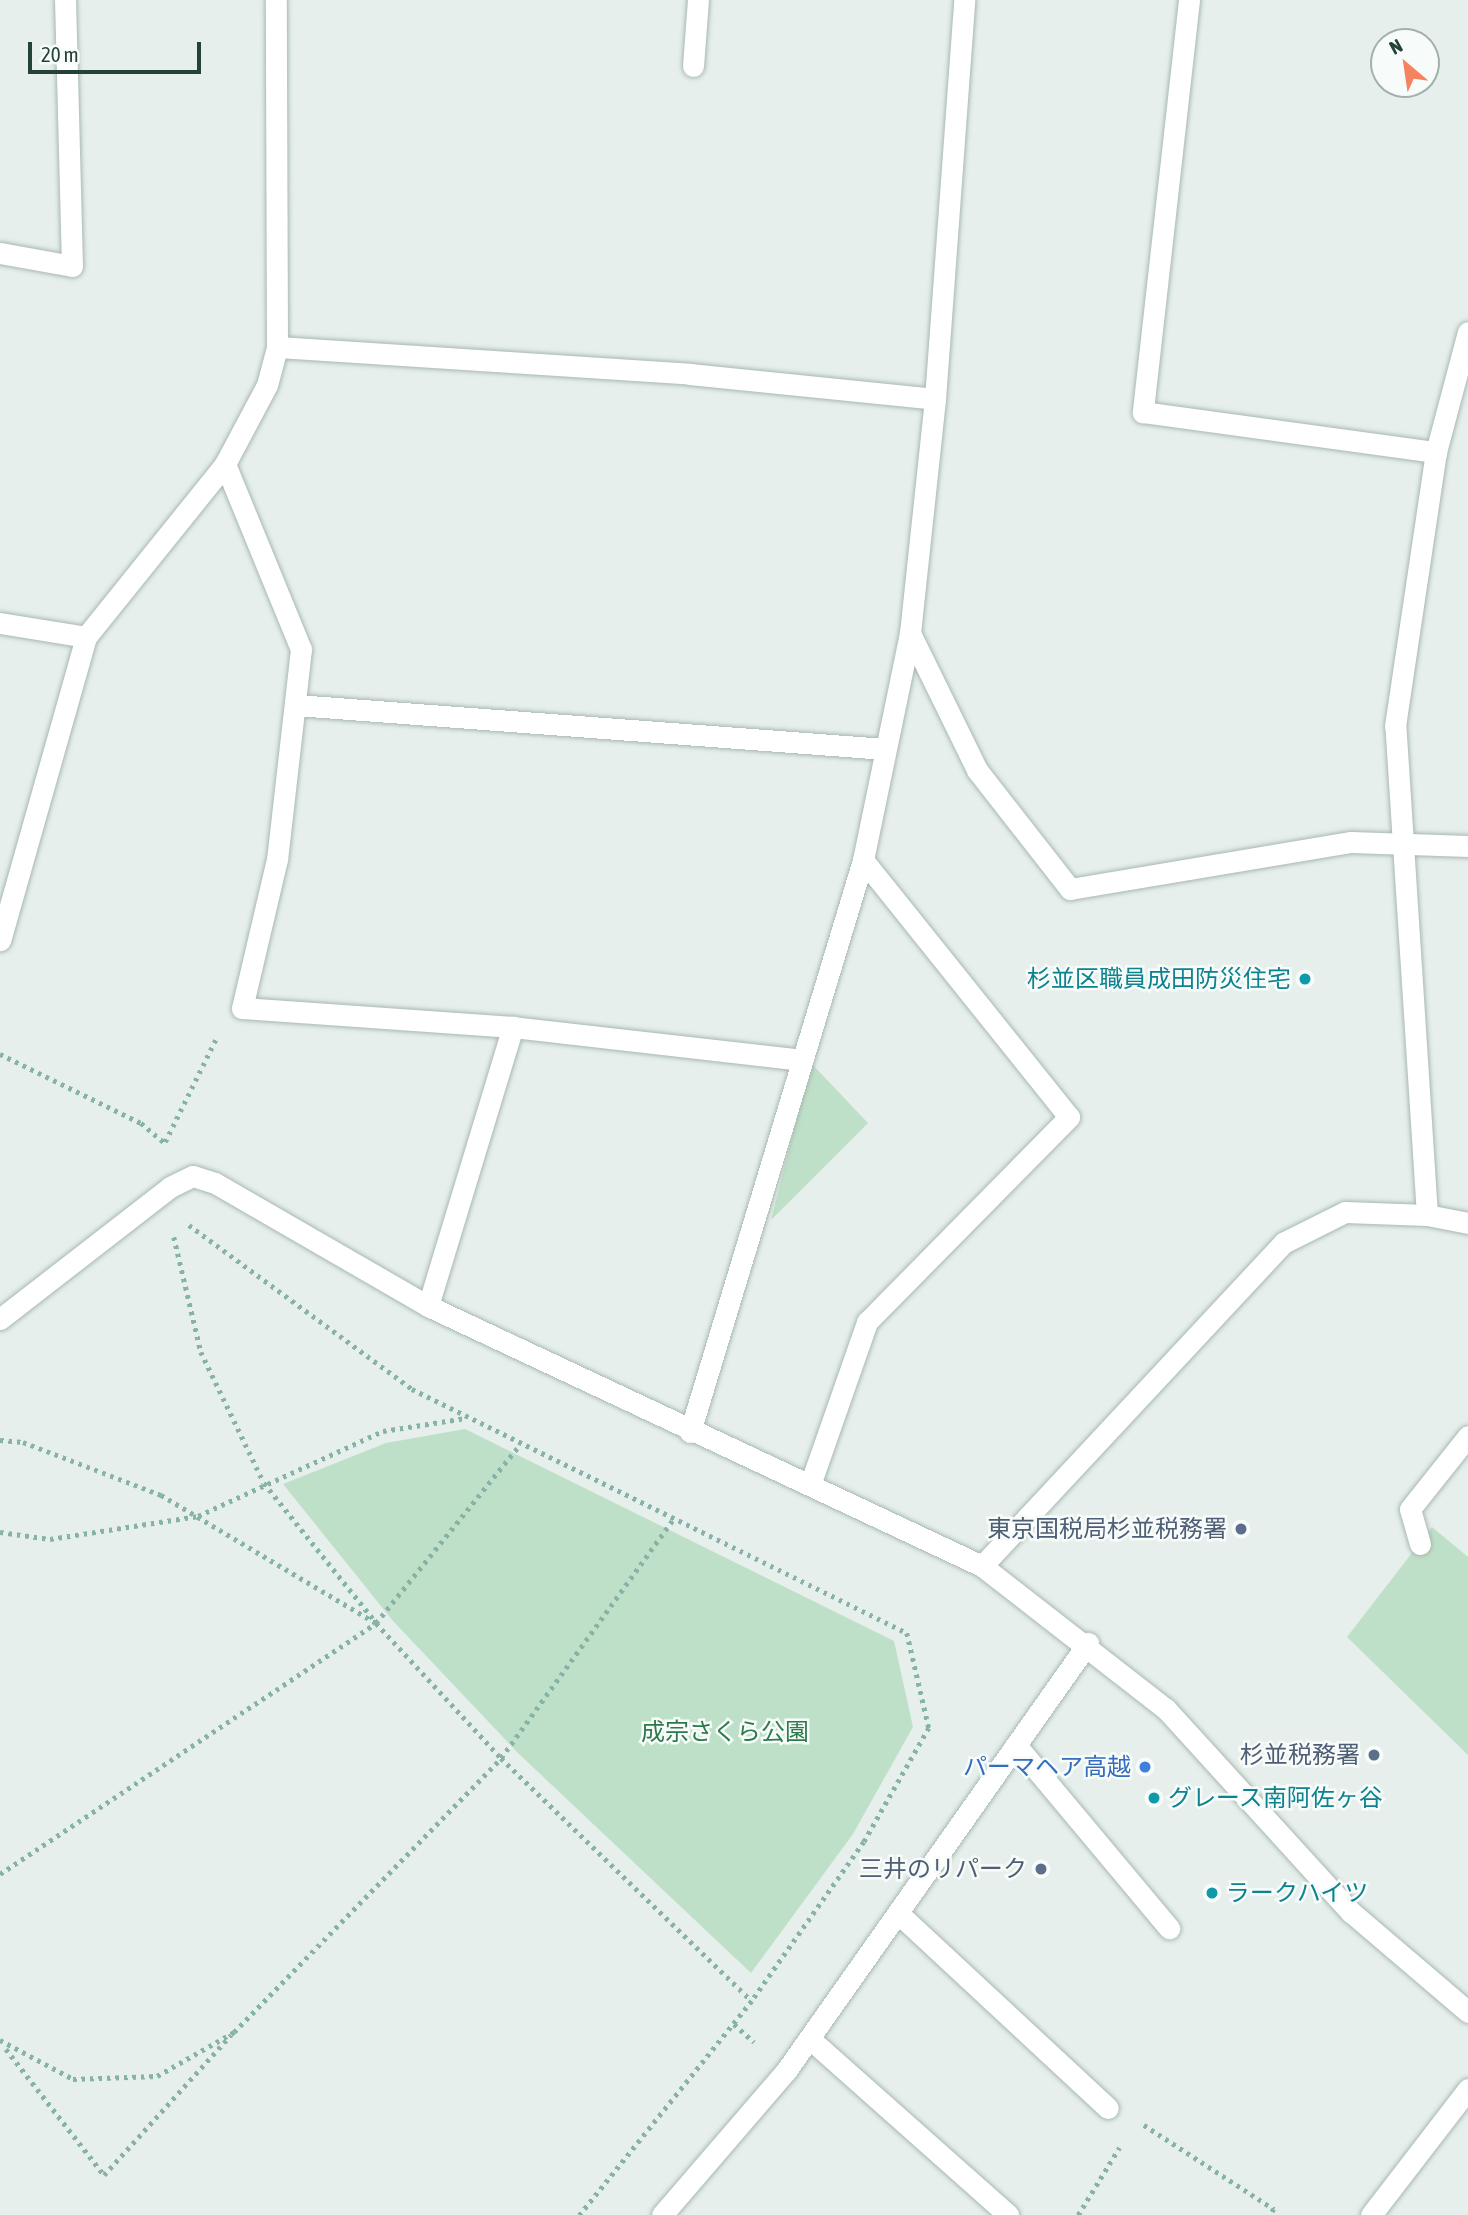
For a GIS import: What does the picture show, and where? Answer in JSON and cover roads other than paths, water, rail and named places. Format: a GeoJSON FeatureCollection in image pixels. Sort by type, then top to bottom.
{"type":"FeatureCollection","features":[{"type":"Feature","properties":{"kind":"street"},"geometry":{"type":"LineString","coordinates":[[0,253],[72,266],[65,0]]}},
{"type":"Feature","properties":{"kind":"street"},"geometry":{"type":"LineString","coordinates":[[0,940],[86,637],[225,464],[267,385],[277,347],[276,0]]}},
{"type":"Feature","properties":{"kind":"street"},"geometry":{"type":"LineString","coordinates":[[693,66],[698,0]]}},
{"type":"Feature","properties":{"kind":"street"},"geometry":{"type":"LineString","coordinates":[[690,1432],[863,860],[910,633],[935,399],[964,0]]}},
{"type":"Feature","properties":{"kind":"street"},"geometry":{"type":"LineString","coordinates":[[1189,0],[1143,412],[1436,452]]}},
{"type":"Feature","properties":{"kind":"street"},"geometry":{"type":"LineString","coordinates":[[1427,1215],[1395,726],[1436,452],[1468,332]]}},
{"type":"Feature","properties":{"kind":"street"},"geometry":{"type":"LineString","coordinates":[[277,347],[690,374],[935,399]]}},
{"type":"Feature","properties":{"kind":"street"},"geometry":{"type":"LineString","coordinates":[[225,464],[301,649],[277,859],[242,1008],[513,1027],[801,1060]]}},
{"type":"Feature","properties":{"kind":"street"},"geometry":{"type":"LineString","coordinates":[[0,623],[86,637]]}},
{"type":"Feature","properties":{"kind":"street"},"geometry":{"type":"LineString","coordinates":[[910,633],[977,770],[1070,889],[1351,842],[1403,841],[1468,846]]}},
{"type":"Feature","properties":{"kind":"street"},"geometry":{"type":"LineString","coordinates":[[296,705],[885,749]]}},
{"type":"Feature","properties":{"kind":"street"},"geometry":{"type":"LineString","coordinates":[[811,1482],[867,1322],[1069,1117],[863,860]]}},
{"type":"Feature","properties":{"kind":"street"},"geometry":{"type":"LineString","coordinates":[[428,1306],[513,1027]]}},
{"type":"Feature","properties":{"kind":"street"},"geometry":{"type":"LineString","coordinates":[[0,1319],[170,1187],[193,1176],[428,1306],[690,1432],[811,1482],[982,1566],[1088,1643],[1166,1709],[1351,1913],[1468,2012]]}},
{"type":"Feature","properties":{"kind":"street"},"geometry":{"type":"LineString","coordinates":[[982,1566],[1283,1243],[1345,1212],[1427,1215],[1468,1223]]}},
{"type":"Feature","properties":{"kind":"street"},"geometry":{"type":"LineString","coordinates":[[1420,1544],[1410,1509],[1468,1437]]}},
{"type":"Feature","properties":{"kind":"street"},"geometry":{"type":"LineString","coordinates":[[662,2215],[810,2039],[1088,1643]]}},
{"type":"Feature","properties":{"kind":"street"},"geometry":{"type":"LineString","coordinates":[[1016,1745],[1169,1928]]}},
{"type":"Feature","properties":{"kind":"street"},"geometry":{"type":"LineString","coordinates":[[900,1914],[1108,2108]]}},
{"type":"Feature","properties":{"kind":"street"},"geometry":{"type":"LineString","coordinates":[[810,2039],[1007,2215]]}},
{"type":"Feature","properties":{"kind":"street"},"geometry":{"type":"LineString","coordinates":[[1371,2215],[1468,2090]]}},
{"type":"Feature","properties":{"kind":"place","name":"杉並区職員成田防災住宅"},"geometry":{"type":"Point","coordinates":[1305,979]}},
{"type":"Feature","properties":{"kind":"place","name":"東京国税局杉並税務署"},"geometry":{"type":"Point","coordinates":[1241,1529]}},
{"type":"Feature","properties":{"kind":"place","name":"杉並税務署"},"geometry":{"type":"Point","coordinates":[1374,1755]}},
{"type":"Feature","properties":{"kind":"place","name":"パーマヘア高越"},"geometry":{"type":"Point","coordinates":[1145,1767]}},
{"type":"Feature","properties":{"kind":"place","name":"グレース南阿佐ヶ谷"},"geometry":{"type":"Point","coordinates":[1154,1798]}},
{"type":"Feature","properties":{"kind":"place","name":"三井のリパーク"},"geometry":{"type":"Point","coordinates":[1041,1869]}},
{"type":"Feature","properties":{"kind":"place","name":"ラークハイツ"},"geometry":{"type":"Point","coordinates":[1212,1893]}},
{"type":"Feature","properties":{"kind":"park label","name":"成宗さくら公園"},"geometry":{"type":"Point","coordinates":[725,1732]}}]}
